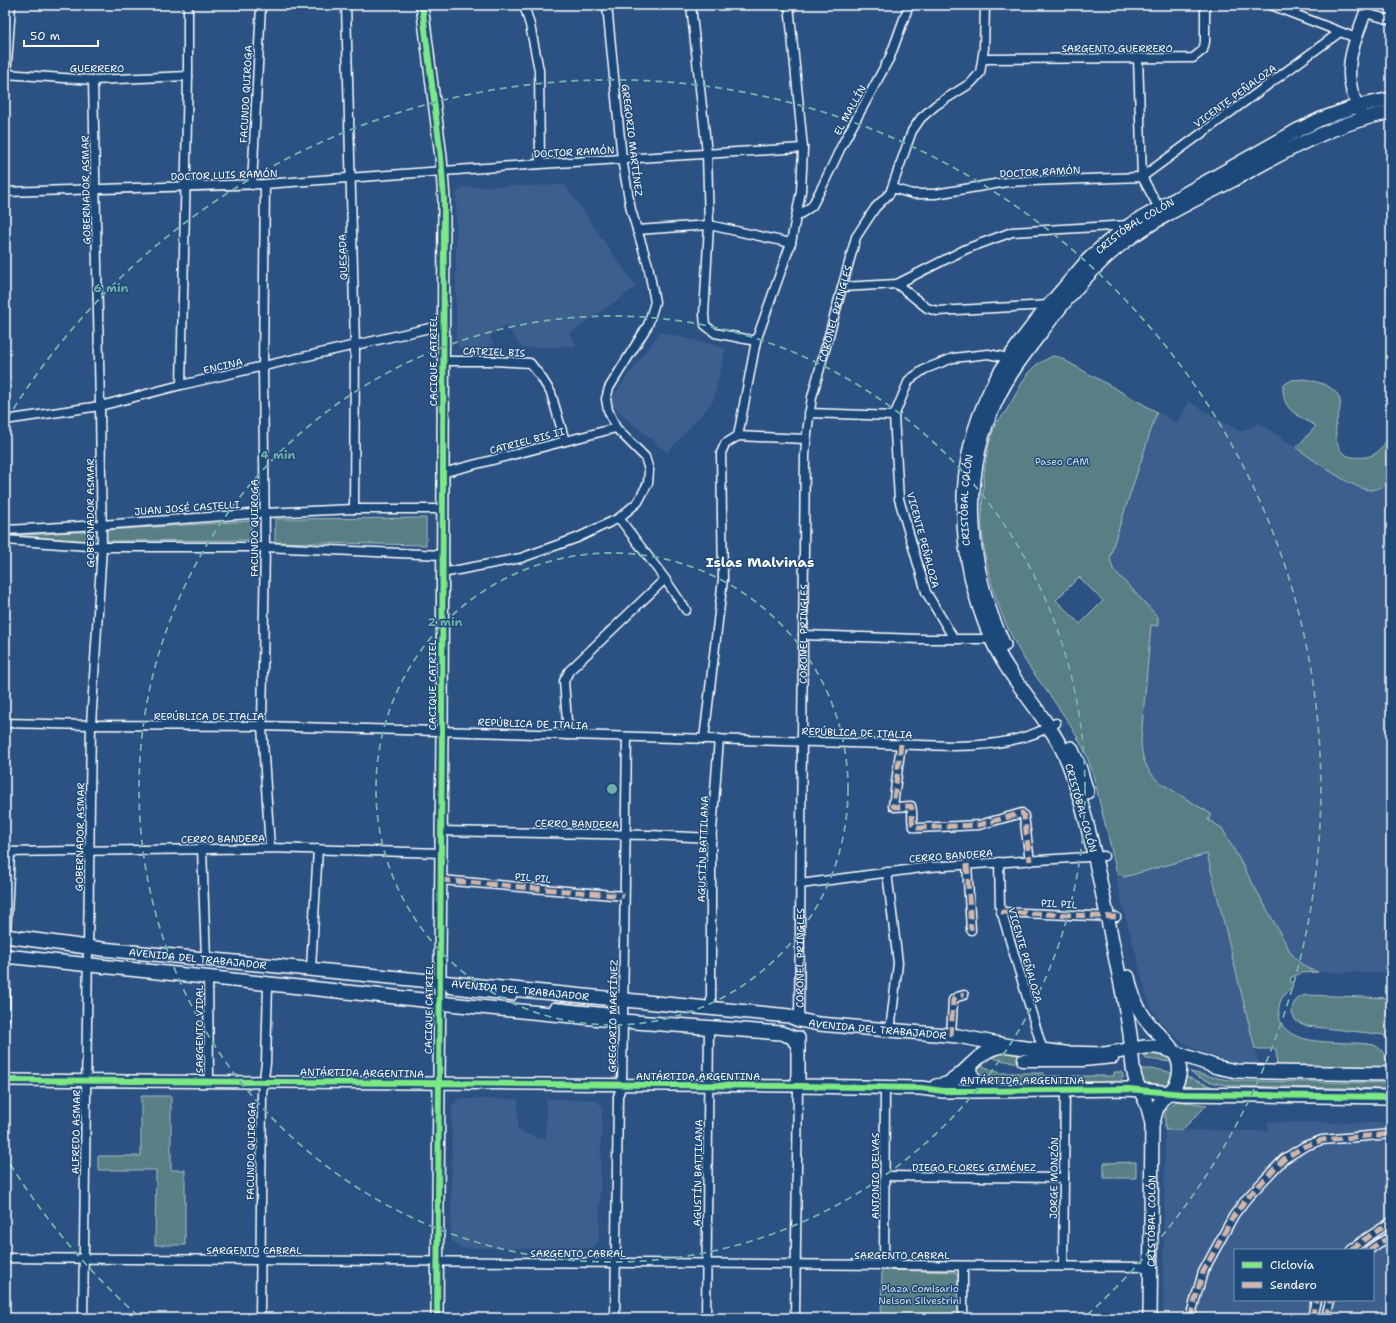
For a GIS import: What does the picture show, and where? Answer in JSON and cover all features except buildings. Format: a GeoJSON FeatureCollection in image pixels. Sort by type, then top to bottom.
{"type":"FeatureCollection","features":[{"type":"Feature","properties":{"kind":"main road"},"geometry":{"type":"LineString","coordinates":[[1361,112],[1391,99]]}},
{"type":"Feature","properties":{"kind":"main road"},"geometry":{"type":"LineString","coordinates":[[1361,112],[1391,107]]}},
{"type":"Feature","properties":{"kind":"main road"},"geometry":{"type":"LineString","coordinates":[[1361,112],[1391,112]]}},
{"type":"Feature","properties":{"kind":"main road","name":"CRISTÓBAL COLÓN"},"geometry":{"type":"LineString","coordinates":[[1150,1318],[1152,1124],[1147,1104],[1134,1073],[1112,917],[1100,857],[1071,769],[1060,746],[1053,726],[1007,651],[988,602],[976,558],[973,512],[975,478],[980,448],[984,432],[996,400],[1019,360],[1083,280],[1122,244],[1162,218],[1294,147],[1346,123],[1361,112]]}},
{"type":"Feature","properties":{"kind":"main road","name":"CRISTÓBAL COLÓN"},"geometry":{"type":"LineString","coordinates":[[1053,726],[1008,671],[992,638],[976,597],[967,563],[964,531],[964,496],[968,461],[975,428],[992,388],[1009,358],[1050,305],[1102,247],[1130,225],[1298,130],[1332,114],[1361,112]]}},
{"type":"Feature","properties":{"kind":"main road","name":"CRISTÓBAL COLÓN"},"geometry":{"type":"LineString","coordinates":[[1112,917],[1134,1000],[1148,1023],[1174,1052],[1180,1063],[1180,1072],[1176,1086],[1158,1104],[1152,1124]]}},
{"type":"Feature","properties":{"kind":"main road","name":"AVENIDA DEL TRABAJADOR"},"geometry":{"type":"LineString","coordinates":[[5,936],[88,947],[789,1016],[799,1020],[827,1025],[978,1039],[1010,1046]]}},
{"type":"Feature","properties":{"kind":"main road","name":"AVENIDA DEL TRABAJADOR"},"geometry":{"type":"LineString","coordinates":[[5,956],[622,1021],[784,1034],[792,1037],[798,1046]]}},
{"type":"Feature","properties":{"kind":"main road","name":"CORONEL PRINGLES"},"geometry":{"type":"LineString","coordinates":[[798,1086],[799,1020]]}},
{"type":"Feature","properties":{"kind":"main road"},"geometry":{"type":"LineString","coordinates":[[914,1088],[933,1087],[948,1084],[958,1077],[983,1053],[990,1049],[1010,1046],[1086,1054],[1114,1053],[1131,1044],[1160,1048],[1217,1067],[1236,1070],[1391,1074]]}},
{"type":"Feature","properties":{"kind":"main road"},"geometry":{"type":"LineString","coordinates":[[971,1065],[971,1074],[974,1080],[984,1086],[998,1090]]}},
{"type":"Feature","properties":{"kind":"main road","name":"ANTÁRTIDA ARGENTINA"},"geometry":{"type":"LineString","coordinates":[[798,1086],[943,1090],[1140,1090],[1189,1094],[1391,1097]]}},
{"type":"Feature","properties":{"kind":"street"},"geometry":{"type":"LineString","coordinates":[[5,94],[11,5]]}},
{"type":"Feature","properties":{"kind":"street"},"geometry":{"type":"LineString","coordinates":[[181,385],[186,187],[188,5]]}},
{"type":"Feature","properties":{"kind":"street","name":"FACUNDO QUIROGA"},"geometry":{"type":"LineString","coordinates":[[252,185],[261,5]]}},
{"type":"Feature","properties":{"kind":"street","name":"QUESADA"},"geometry":{"type":"LineString","coordinates":[[346,5],[356,346],[354,509]]}},
{"type":"Feature","properties":{"kind":"street","name":"CACIQUE CATRIEL"},"geometry":{"type":"LineString","coordinates":[[422,5],[443,170],[444,200],[442,732],[437,1318]]}},
{"type":"Feature","properties":{"kind":"street"},"geometry":{"type":"LineString","coordinates":[[524,5],[530,25],[539,70],[540,164]]}},
{"type":"Feature","properties":{"kind":"street","name":"GREGORIO MARTÍNEZ"},"geometry":{"type":"LineString","coordinates":[[607,5],[622,159],[631,210],[648,265],[654,302],[648,325],[609,388],[606,398],[608,410],[616,428]]}},
{"type":"Feature","properties":{"kind":"street"},"geometry":{"type":"LineString","coordinates":[[691,5],[707,153],[709,225],[704,315],[705,325],[715,333],[756,341]]}},
{"type":"Feature","properties":{"kind":"street"},"geometry":{"type":"LineString","coordinates":[[738,436],[756,341],[791,243],[801,191],[803,148],[790,5]]}},
{"type":"Feature","properties":{"kind":"street","name":"EL MALLÍN"},"geometry":{"type":"LineString","coordinates":[[796,217],[812,206],[842,145],[890,57],[909,5]]}},
{"type":"Feature","properties":{"kind":"street","name":"CORONEL PRINGLES"},"geometry":{"type":"LineString","coordinates":[[799,1020],[806,439],[809,413],[812,397],[856,237],[875,208],[890,193],[912,131],[921,118],[936,105],[971,83],[980,73],[983,59],[985,5]]}},
{"type":"Feature","properties":{"kind":"street","name":"SARGENTO GUERRERO"},"geometry":{"type":"LineString","coordinates":[[983,59],[1193,58],[1203,50],[1205,42],[1205,5]]}},
{"type":"Feature","properties":{"kind":"street"},"geometry":{"type":"LineString","coordinates":[[1271,5],[1356,38]]}},
{"type":"Feature","properties":{"kind":"street"},"geometry":{"type":"LineString","coordinates":[[1361,112],[1351,90],[1349,74],[1356,38],[1367,9],[1391,20]]}},
{"type":"Feature","properties":{"kind":"street","name":"VICENTE PEÑALOZA"},"geometry":{"type":"LineString","coordinates":[[1142,177],[1340,32]]}},
{"type":"Feature","properties":{"kind":"street"},"geometry":{"type":"LineString","coordinates":[[1138,58],[1142,177],[1159,208]]}},
{"type":"Feature","properties":{"kind":"street","name":"GUERRERO"},"geometry":{"type":"LineString","coordinates":[[6,74],[93,80],[188,76]]}},
{"type":"Feature","properties":{"kind":"street","name":"GOBERNADOR ASMAR"},"geometry":{"type":"LineString","coordinates":[[88,947],[91,725],[102,547],[93,80]]}},
{"type":"Feature","properties":{"kind":"street","name":"DOCTOR RAMÓN"},"geometry":{"type":"LineString","coordinates":[[443,170],[803,148]]}},
{"type":"Feature","properties":{"kind":"street","name":"DOCTOR LUIS RAMÓN"},"geometry":{"type":"LineString","coordinates":[[5,192],[252,185],[443,170]]}},
{"type":"Feature","properties":{"kind":"street","name":"DOCTOR RAMÓN"},"geometry":{"type":"LineString","coordinates":[[892,188],[913,194],[935,194],[1007,182],[1142,177]]}},
{"type":"Feature","properties":{"kind":"street","name":"FACUNDO QUIROGA"},"geometry":{"type":"LineString","coordinates":[[265,184],[262,367],[265,547],[262,726],[270,848]]}},
{"type":"Feature","properties":{"kind":"street"},"geometry":{"type":"LineString","coordinates":[[637,230],[709,225],[791,243]]}},
{"type":"Feature","properties":{"kind":"street"},"geometry":{"type":"LineString","coordinates":[[842,287],[897,284],[966,249],[1012,232],[1130,225]]}},
{"type":"Feature","properties":{"kind":"street"},"geometry":{"type":"LineString","coordinates":[[897,284],[927,308],[937,311],[1050,305]]}},
{"type":"Feature","properties":{"kind":"street","name":"ENCINA"},"geometry":{"type":"LineString","coordinates":[[5,420],[100,406],[181,385],[443,325]]}},
{"type":"Feature","properties":{"kind":"street","name":"VICENTE PEÑALOZA"},"geometry":{"type":"LineString","coordinates":[[954,639],[926,592],[899,499],[894,416],[909,380],[924,369],[953,358],[988,354],[1009,358]]}},
{"type":"Feature","properties":{"kind":"street","name":"CATRIEL BIS"},"geometry":{"type":"LineString","coordinates":[[443,362],[494,361],[530,363],[551,393],[565,441]]}},
{"type":"Feature","properties":{"kind":"street"},"geometry":{"type":"LineString","coordinates":[[809,413],[894,416]]}},
{"type":"Feature","properties":{"kind":"street"},"geometry":{"type":"LineString","coordinates":[[442,574],[521,558],[577,538],[619,518],[638,502],[648,483],[649,470],[645,457],[616,428]]}},
{"type":"Feature","properties":{"kind":"street","name":"CATRIEL BIS II"},"geometry":{"type":"LineString","coordinates":[[442,473],[616,428]]}},
{"type":"Feature","properties":{"kind":"street"},"geometry":{"type":"LineString","coordinates":[[704,739],[723,579],[721,453],[725,444],[738,436],[806,439]]}},
{"type":"Feature","properties":{"kind":"street","name":"JUAN JOSÉ CASTELLI"},"geometry":{"type":"LineString","coordinates":[[5,530],[102,525],[264,513],[354,509],[442,509]]}},
{"type":"Feature","properties":{"kind":"street"},"geometry":{"type":"LineString","coordinates":[[619,518],[665,579],[686,610]]}},
{"type":"Feature","properties":{"kind":"street"},"geometry":{"type":"LineString","coordinates":[[5,540],[102,547],[265,547],[442,555]]}},
{"type":"Feature","properties":{"kind":"street"},"geometry":{"type":"LineString","coordinates":[[568,735],[564,681],[569,671],[665,579]]}},
{"type":"Feature","properties":{"kind":"street"},"geometry":{"type":"LineString","coordinates":[[803,635],[919,639],[992,638]]}},
{"type":"Feature","properties":{"kind":"street","name":"REPÚBLICA DE ITALIA"},"geometry":{"type":"LineString","coordinates":[[5,723],[262,726],[802,742],[978,745],[1005,741],[1041,732],[1053,726]]}},
{"type":"Feature","properties":{"kind":"street","name":"GREGORIO MARTÍNEZ"},"geometry":{"type":"LineString","coordinates":[[615,1318],[618,1092],[622,1085],[622,999],[627,737]]}},
{"type":"Feature","properties":{"kind":"street","name":"AGUSTÍN BATTILANA"},"geometry":{"type":"LineString","coordinates":[[711,1008],[712,838],[719,739]]}},
{"type":"Feature","properties":{"kind":"street"},"geometry":{"type":"LineString","coordinates":[[901,744],[893,806],[912,807],[913,826],[918,828],[975,826],[1022,813],[1024,816],[1030,861]]}},
{"type":"Feature","properties":{"kind":"street","name":"CERRO BANDERA"},"geometry":{"type":"LineString","coordinates":[[441,832],[626,834],[712,838]]}},
{"type":"Feature","properties":{"kind":"street","name":"CERRO BANDERA"},"geometry":{"type":"LineString","coordinates":[[8,852],[270,848],[441,854]]}},
{"type":"Feature","properties":{"kind":"street"},"geometry":{"type":"LineString","coordinates":[[202,849],[206,958]]}},
{"type":"Feature","properties":{"kind":"street"},"geometry":{"type":"LineString","coordinates":[[311,968],[318,849]]}},
{"type":"Feature","properties":{"kind":"street"},"geometry":{"type":"LineString","coordinates":[[5,936],[8,852]]}},
{"type":"Feature","properties":{"kind":"street","name":"CERRO BANDERA"},"geometry":{"type":"LineString","coordinates":[[800,884],[887,872],[967,864],[1100,857]]}},
{"type":"Feature","properties":{"kind":"street","name":"VICENTE PEÑALOZA"},"geometry":{"type":"LineString","coordinates":[[999,862],[999,898],[1001,912],[1043,1050]]}},
{"type":"Feature","properties":{"kind":"street"},"geometry":{"type":"LineString","coordinates":[[967,864],[970,930]]}},
{"type":"Feature","properties":{"kind":"street"},"geometry":{"type":"LineString","coordinates":[[887,872],[898,964],[890,1031]]}},
{"type":"Feature","properties":{"kind":"street","name":"PIL PIL"},"geometry":{"type":"LineString","coordinates":[[441,880],[624,896]]}},
{"type":"Feature","properties":{"kind":"street","name":"PIL PIL"},"geometry":{"type":"LineString","coordinates":[[1001,912],[1112,917]]}},
{"type":"Feature","properties":{"kind":"street","name":"ALFREDO ASMAR"},"geometry":{"type":"LineString","coordinates":[[83,1318],[88,947]]}},
{"type":"Feature","properties":{"kind":"street"},"geometry":{"type":"LineString","coordinates":[[5,956],[5,1018]]}},
{"type":"Feature","properties":{"kind":"street","name":"SARGENTO VIDAL"},"geometry":{"type":"LineString","coordinates":[[208,978],[209,1081]]}},
{"type":"Feature","properties":{"kind":"street","name":"FACUNDO QUIROGA"},"geometry":{"type":"LineString","coordinates":[[260,1318],[261,1098],[266,1067],[268,984]]}},
{"type":"Feature","properties":{"kind":"street"},"geometry":{"type":"LineString","coordinates":[[450,985],[512,992],[512,996],[450,989],[449,987],[450,985]]}},
{"type":"Feature","properties":{"kind":"street"},"geometry":{"type":"LineString","coordinates":[[951,1036],[954,1000],[957,997],[964,995]]}},
{"type":"Feature","properties":{"kind":"street"},"geometry":{"type":"LineString","coordinates":[[554,1007],[612,1013],[613,1015],[611,1017],[553,1011],[554,1007]]}},
{"type":"Feature","properties":{"kind":"street","name":"AGUSTÍN BATTILANA"},"geometry":{"type":"LineString","coordinates":[[706,1318],[709,1028]]}},
{"type":"Feature","properties":{"kind":"street"},"geometry":{"type":"LineString","coordinates":[[1022,1059],[1114,1059],[1083,1062],[1022,1062],[1022,1059]]}},
{"type":"Feature","properties":{"kind":"street","name":"ANTÁRTIDA ARGENTINA"},"geometry":{"type":"LineString","coordinates":[[5,1080],[798,1086]]}},
{"type":"Feature","properties":{"kind":"street","name":"CORONEL PRINGLES"},"geometry":{"type":"LineString","coordinates":[[795,1318],[798,1086]]}},
{"type":"Feature","properties":{"kind":"street","name":"ANTONIO DELVAS"},"geometry":{"type":"LineString","coordinates":[[884,1265],[885,1088]]}},
{"type":"Feature","properties":{"kind":"street","name":"JORGE MONZÓN"},"geometry":{"type":"LineString","coordinates":[[1063,1266],[1065,1090]]}},
{"type":"Feature","properties":{"kind":"street"},"geometry":{"type":"LineString","coordinates":[[1190,1318],[1203,1272],[1234,1215],[1247,1198],[1284,1159],[1304,1146],[1322,1140],[1391,1134]]}},
{"type":"Feature","properties":{"kind":"street","name":"DIEGO FLORES GIMÉNEZ"},"geometry":{"type":"LineString","coordinates":[[885,1176],[1064,1178]]}},
{"type":"Feature","properties":{"kind":"street"},"geometry":{"type":"LineString","coordinates":[[1352,1249],[1391,1222]]}},
{"type":"Feature","properties":{"kind":"street"},"geometry":{"type":"LineString","coordinates":[[1370,1249],[1391,1237]]}},
{"type":"Feature","properties":{"kind":"street","name":"SARGENTO CABRAL"},"geometry":{"type":"LineString","coordinates":[[5,1258],[1150,1267]]}},
{"type":"Feature","properties":{"kind":"street"},"geometry":{"type":"LineString","coordinates":[[963,1318],[964,1266]]}},
{"type":"Feature","properties":{"kind":"street"},"geometry":{"type":"LineString","coordinates":[[1312,1318],[1316,1301]]}},
{"type":"Feature","properties":{"kind":"street"},"geometry":{"type":"LineString","coordinates":[[1326,1318],[1330,1301]]}},
{"type":"Feature","properties":{"kind":"shaded area"},"geometry":{"type":"Polygon","coordinates":[[[565,185],[636,287],[569,334],[577,346],[522,348],[506,325],[489,337],[494,344],[487,349],[461,349],[456,343],[456,194],[463,187],[565,185]]]}},
{"type":"Feature","properties":{"kind":"shaded area"},"geometry":{"type":"Polygon","coordinates":[[[660,332],[726,348],[713,401],[667,453],[611,405],[611,399],[660,332]]]}},
{"type":"Feature","properties":{"kind":"shaded area"},"geometry":{"type":"Polygon","coordinates":[[[1189,402],[1241,432],[1259,423],[1352,484],[1377,489],[1391,480],[1391,973],[1318,972],[1299,963],[1291,953],[1208,820],[1210,814],[1159,782],[1149,772],[1143,760],[1141,739],[1151,624],[1113,569],[1111,563],[1111,551],[1157,412],[1177,423],[1189,402]]]}},
{"type":"Feature","properties":{"kind":"shaded area"},"geometry":{"type":"Polygon","coordinates":[[[1207,854],[1258,1063],[1232,1062],[1206,1054],[1181,1041],[1161,1022],[1151,1008],[1148,1000],[1117,884],[1117,874],[1121,874],[1124,877],[1207,854]]]}},
{"type":"Feature","properties":{"kind":"shaded area"},"geometry":{"type":"Polygon","coordinates":[[[458,1099],[518,1099],[518,1130],[537,1138],[546,1138],[546,1099],[596,1100],[602,1106],[599,1242],[592,1248],[459,1248],[451,1239],[452,1105],[458,1099]]]}},
{"type":"Feature","properties":{"kind":"shaded area"},"geometry":{"type":"Polygon","coordinates":[[[1268,1122],[1391,1123],[1391,1318],[1163,1318],[1165,1130],[1268,1131],[1268,1122]]]}},
{"type":"Feature","properties":{"kind":"green space","name":"Paseo CAM"},"geometry":{"type":"Polygon","coordinates":[[[1053,356],[1059,357],[1157,412],[1110,558],[1113,569],[1158,617],[1158,626],[1151,625],[1141,739],[1145,763],[1159,782],[1211,814],[1208,820],[1222,828],[1291,953],[1303,965],[1318,972],[1301,973],[1290,978],[1293,986],[1284,995],[1279,1006],[1279,1015],[1283,1026],[1292,1034],[1304,1039],[1374,1045],[1385,1055],[1385,1069],[1277,1069],[1276,1049],[1255,1049],[1207,854],[1124,877],[1121,874],[1117,874],[1092,771],[1085,752],[1073,730],[1020,653],[997,602],[987,566],[984,548],[982,530],[982,502],[985,468],[992,434],[1028,373],[1036,365],[1053,356]],[[1079,577],[1056,600],[1080,624],[1103,601],[1079,577]]]}},
{"type":"Feature","properties":{"kind":"green space"},"geometry":{"type":"Polygon","coordinates":[[[1305,379],[1319,382],[1331,388],[1338,395],[1340,399],[1340,406],[1336,425],[1336,435],[1340,449],[1347,456],[1364,457],[1376,453],[1384,445],[1391,427],[1391,480],[1377,489],[1364,489],[1344,480],[1296,448],[1316,426],[1298,416],[1290,409],[1284,399],[1283,385],[1292,380],[1305,379]]]}},
{"type":"Feature","properties":{"kind":"green space"},"geometry":{"type":"Polygon","coordinates":[[[426,518],[426,545],[275,542],[275,519],[426,518]]]}},
{"type":"Feature","properties":{"kind":"green space"},"geometry":{"type":"Polygon","coordinates":[[[251,521],[251,540],[106,541],[107,530],[251,521]]]}},
{"type":"Feature","properties":{"kind":"green space"},"geometry":{"type":"Polygon","coordinates":[[[95,531],[94,541],[5,536],[95,531]]]}},
{"type":"Feature","properties":{"kind":"green space"},"geometry":{"type":"Polygon","coordinates":[[[1306,995],[1391,998],[1391,1041],[1383,1035],[1307,1026],[1296,1021],[1292,1014],[1293,1005],[1299,998],[1306,995]]]}},
{"type":"Feature","properties":{"kind":"green space"},"geometry":{"type":"Polygon","coordinates":[[[1000,1051],[1020,1055],[1071,1059],[1040,1062],[1019,1062],[988,1056],[1000,1051]]]}},
{"type":"Feature","properties":{"kind":"green space"},"geometry":{"type":"Polygon","coordinates":[[[1150,1051],[1171,1057],[1172,1062],[1146,1059],[1144,1053],[1150,1051]]]}},
{"type":"Feature","properties":{"kind":"green space"},"geometry":{"type":"Polygon","coordinates":[[[979,1064],[1002,1073],[1044,1073],[1044,1076],[1114,1076],[1114,1072],[1121,1072],[1123,1074],[1123,1078],[1118,1083],[1001,1085],[983,1079],[978,1073],[977,1069],[979,1064]]]}},
{"type":"Feature","properties":{"kind":"green space"},"geometry":{"type":"Polygon","coordinates":[[[1140,1070],[1162,1070],[1173,1074],[1169,1086],[1149,1086],[1144,1081],[1140,1070]]]}},
{"type":"Feature","properties":{"kind":"green space"},"geometry":{"type":"Polygon","coordinates":[[[1190,1072],[1223,1079],[1243,1081],[1391,1083],[1391,1089],[1232,1086],[1210,1082],[1190,1072]]]}},
{"type":"Feature","properties":{"kind":"green space"},"geometry":{"type":"Polygon","coordinates":[[[1184,1076],[1226,1092],[1180,1089],[1184,1076]]]}},
{"type":"Feature","properties":{"kind":"green space"},"geometry":{"type":"Polygon","coordinates":[[[141,1096],[171,1096],[171,1170],[185,1170],[185,1245],[155,1245],[156,1170],[98,1170],[98,1156],[141,1156],[141,1096]]]}},
{"type":"Feature","properties":{"kind":"green space"},"geometry":{"type":"Polygon","coordinates":[[[1177,1101],[1207,1105],[1182,1130],[1165,1130],[1165,1110],[1177,1101]]]}},
{"type":"Feature","properties":{"kind":"green space"},"geometry":{"type":"Polygon","coordinates":[[[1136,1162],[1136,1178],[1104,1178],[1104,1163],[1136,1162]]]}},
{"type":"Feature","properties":{"kind":"green space","name":"Plaza Comisario Nelson Silvestrini"},"geometry":{"type":"Polygon","coordinates":[[[882,1270],[955,1272],[958,1275],[959,1280],[958,1318],[881,1318],[882,1270]]]}},
{"type":"Feature","properties":{"kind":"waterway"},"geometry":{"type":"LineString","coordinates":[[1388,510],[1391,504]]}},
{"type":"Feature","properties":{"kind":"marked path"},"geometry":{"type":"LineString","coordinates":[[901,744],[893,806],[911,806],[912,822],[914,827],[979,825],[1022,813],[1024,816],[1030,861]]}},
{"type":"Feature","properties":{"kind":"marked path"},"geometry":{"type":"LineString","coordinates":[[967,864],[971,930]]}},
{"type":"Feature","properties":{"kind":"marked path"},"geometry":{"type":"LineString","coordinates":[[441,880],[624,896]]}},
{"type":"Feature","properties":{"kind":"marked path"},"geometry":{"type":"LineString","coordinates":[[1001,912],[1116,917]]}},
{"type":"Feature","properties":{"kind":"marked path"},"geometry":{"type":"LineString","coordinates":[[951,1036],[953,1000],[964,995]]}},
{"type":"Feature","properties":{"kind":"marked path"},"geometry":{"type":"LineString","coordinates":[[1190,1318],[1203,1272],[1234,1215],[1247,1198],[1284,1159],[1305,1146],[1322,1140],[1391,1134]]}},
{"type":"Feature","properties":{"kind":"marked path"},"geometry":{"type":"LineString","coordinates":[[1352,1249],[1391,1222]]}},
{"type":"Feature","properties":{"kind":"marked path"},"geometry":{"type":"LineString","coordinates":[[1370,1249],[1391,1237]]}},
{"type":"Feature","properties":{"kind":"marked path"},"geometry":{"type":"LineString","coordinates":[[1312,1318],[1316,1301]]}},
{"type":"Feature","properties":{"kind":"marked path"},"geometry":{"type":"LineString","coordinates":[[1326,1318],[1330,1301]]}},
{"type":"Feature","properties":{"kind":"cycle path"},"geometry":{"type":"LineString","coordinates":[[422,5],[441,157],[444,200],[442,732],[437,1318]]}},
{"type":"Feature","properties":{"kind":"cycle path"},"geometry":{"type":"LineString","coordinates":[[5,1080],[798,1086],[921,1088],[943,1091],[1128,1089],[1183,1094],[1391,1097]]}},
{"type":"Feature","properties":{"kind":"district","name":"Islas Malvinas"},"geometry":{"type":"Point","coordinates":[760,562]}}]}
